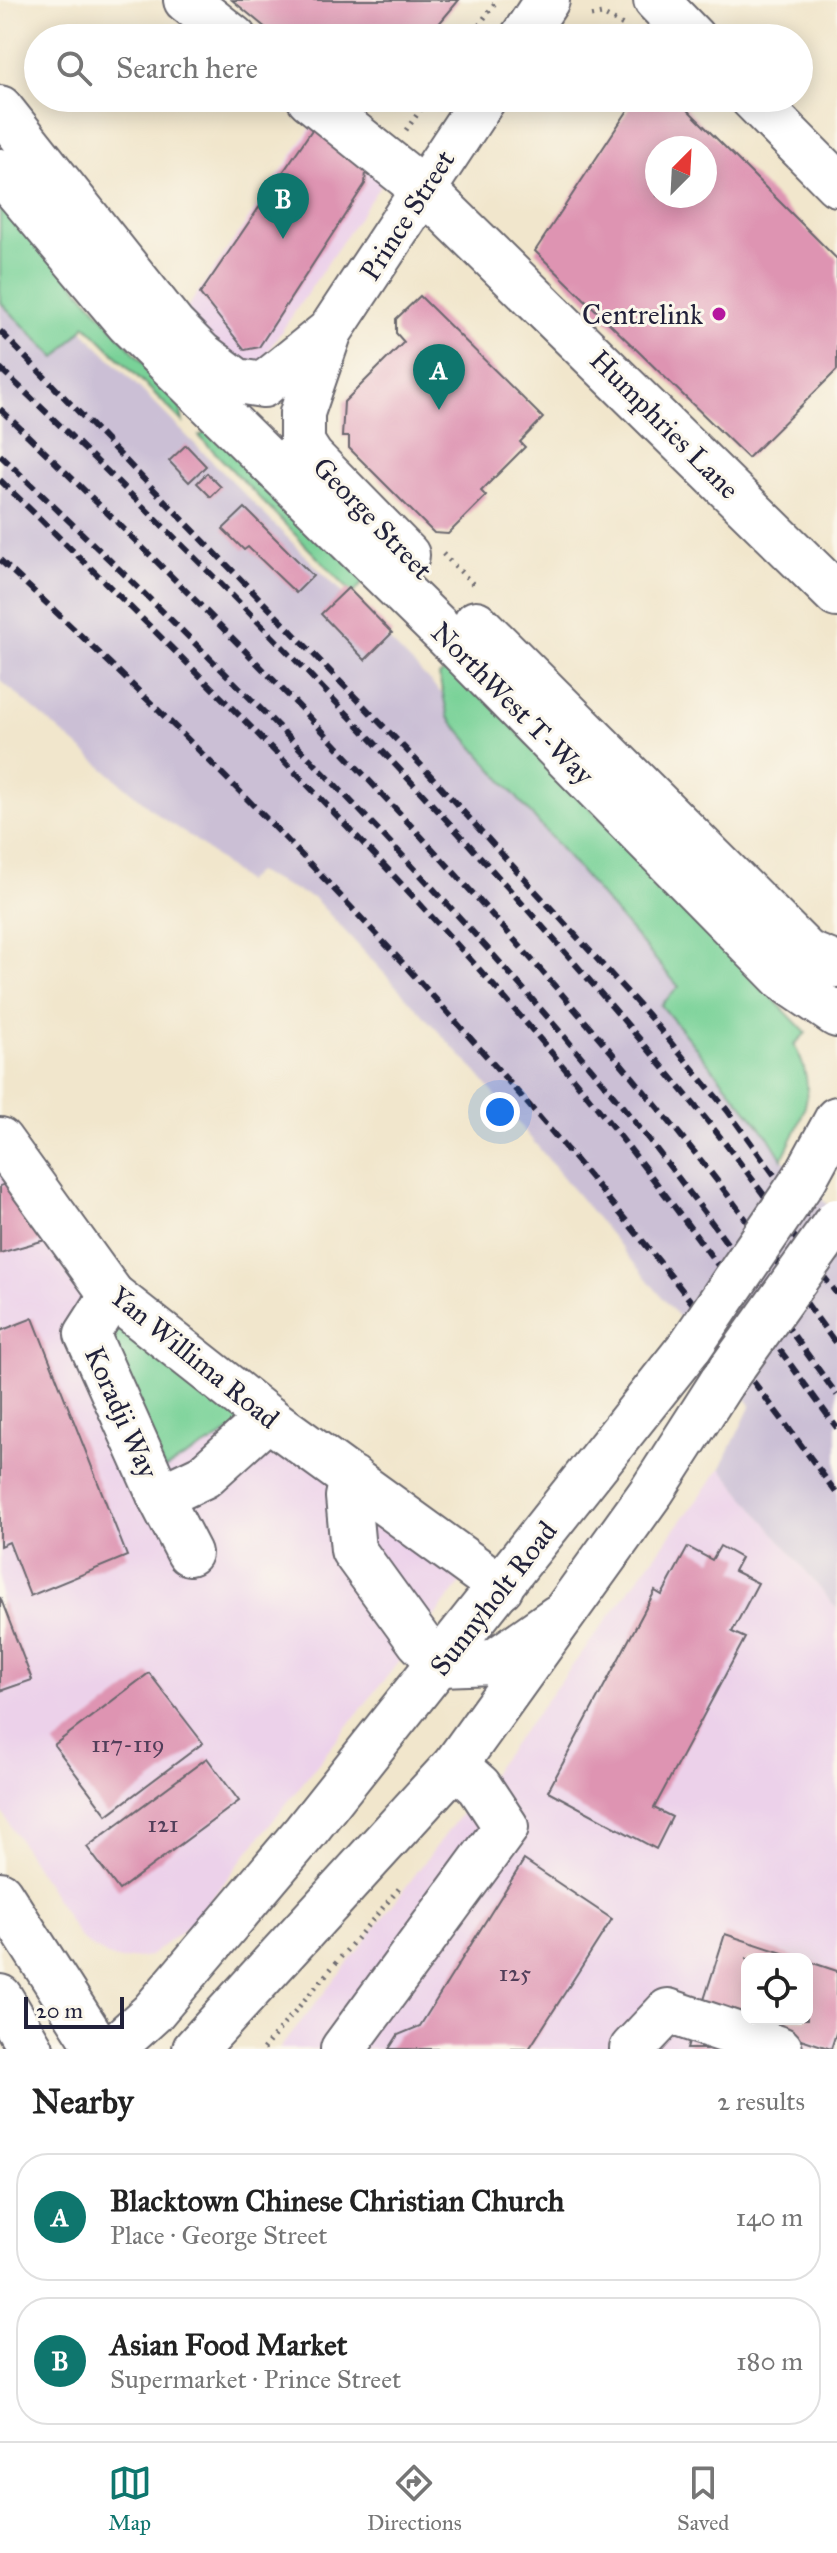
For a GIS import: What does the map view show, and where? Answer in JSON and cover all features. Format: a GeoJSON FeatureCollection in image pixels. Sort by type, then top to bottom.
{"type":"FeatureCollection","features":[{"type":"Feature","properties":{"kind":"main road"},"geometry":{"type":"LineString","coordinates":[[186,0],[216,24]]}},
{"type":"Feature","properties":{"kind":"main road"},"geometry":{"type":"LineString","coordinates":[[531,24],[547,0]]}},
{"type":"Feature","properties":{"kind":"main road"},"geometry":{"type":"LineString","coordinates":[[642,14],[663,24]]}},
{"type":"Feature","properties":{"kind":"main road"},"geometry":{"type":"LineString","coordinates":[[0,108],[154,304],[221,370],[237,381],[263,385],[330,331]]}},
{"type":"Feature","properties":{"kind":"main road","name":"Humphries Lane"},"geometry":{"type":"LineString","coordinates":[[326,112],[424,190],[632,390],[837,595]]}},
{"type":"Feature","properties":{"kind":"main road","name":"Prince Street"},"geometry":{"type":"LineString","coordinates":[[330,331],[475,112]]}},
{"type":"Feature","properties":{"kind":"main road"},"geometry":{"type":"LineString","coordinates":[[766,112],[837,184]]}},
{"type":"Feature","properties":{"kind":"main road","name":"NorthWest T-Way"},"geometry":{"type":"LineString","coordinates":[[0,171],[128,323],[436,626],[784,979],[837,1015]]}},
{"type":"Feature","properties":{"kind":"main road","name":"George Street"},"geometry":{"type":"LineString","coordinates":[[330,331],[302,413],[302,443],[311,457],[807,953],[837,965]]}},
{"type":"Feature","properties":{"kind":"main road","name":"Sunnyholt Road"},"geometry":{"type":"LineString","coordinates":[[112,2049],[152,2013],[430,1652],[501,1587],[691,1345],[806,1176],[837,1119]]}},
{"type":"Feature","properties":{"kind":"main road","name":"Yan Willima Road"},"geometry":{"type":"LineString","coordinates":[[1,1145],[16,1160],[112,1295],[268,1418],[501,1587]]}},
{"type":"Feature","properties":{"kind":"main road"},"geometry":{"type":"LineString","coordinates":[[195,2049],[455,1765],[652,1491],[722,1382],[837,1221]]}},
{"type":"Feature","properties":{"kind":"main road","name":"Koradji Way"},"geometry":{"type":"LineString","coordinates":[[112,1295],[87,1334],[160,1497],[204,1476],[268,1418]]}},
{"type":"Feature","properties":{"kind":"main road"},"geometry":{"type":"LineString","coordinates":[[352,1478],[348,1497],[353,1550],[430,1652],[494,1662],[567,1611]]}},
{"type":"Feature","properties":{"kind":"main road"},"geometry":{"type":"LineString","coordinates":[[160,1497],[189,1553]]}},
{"type":"Feature","properties":{"kind":"main road"},"geometry":{"type":"LineString","coordinates":[[343,2049],[506,1827],[479,1786],[455,1765]]}},
{"type":"Feature","properties":{"kind":"main road"},"geometry":{"type":"LineString","coordinates":[[0,1894],[99,2049]]}},
{"type":"Feature","properties":{"kind":"main road"},"geometry":{"type":"LineString","coordinates":[[0,1997],[31,2049]]}},
{"type":"Feature","properties":{"kind":"main road"},"geometry":{"type":"LineString","coordinates":[[632,2049],[668,2011],[780,2049]]}},
{"type":"Feature","properties":{"kind":"path"},"geometry":{"type":"LineString","coordinates":[[480,24],[497,0]]}},
{"type":"Feature","properties":{"kind":"path"},"geometry":{"type":"LineString","coordinates":[[591,16],[642,14]]}},
{"type":"Feature","properties":{"kind":"shaded area"},"geometry":{"type":"Polygon","coordinates":[[[319,116],[390,171],[252,375],[183,314],[319,116]]]}},
{"type":"Feature","properties":{"kind":"shaded area"},"geometry":{"type":"Polygon","coordinates":[[[0,234],[69,317],[764,1019],[795,1120],[782,1159],[837,1214],[837,1609],[721,1468],[751,1405],[477,1073],[315,899],[256,872],[245,882],[194,839],[162,818],[0,680],[0,234]]]}},
{"type":"Feature","properties":{"kind":"shaded area"},"geometry":{"type":"Polygon","coordinates":[[[0,1143],[89,1287],[487,1550],[192,1923],[150,1956],[122,1960],[105,1956],[80,1938],[0,1809],[0,1143]]]}},
{"type":"Feature","properties":{"kind":"shaded area"},"geometry":{"type":"Polygon","coordinates":[[[721,1468],[837,1609],[837,2049],[279,2049],[363,1944],[721,1468]]]}},
{"type":"Feature","properties":{"kind":"green space"},"geometry":{"type":"Polygon","coordinates":[[[0,199],[180,405],[183,422],[86,325],[56,358],[0,302],[0,199]]]}},
{"type":"Feature","properties":{"kind":"green space"},"geometry":{"type":"Polygon","coordinates":[[[207,432],[215,433],[367,578],[353,594],[199,436],[207,432]]]}},
{"type":"Feature","properties":{"kind":"green space"},"geometry":{"type":"Polygon","coordinates":[[[453,665],[806,1033],[794,1045],[806,1076],[806,1103],[782,1159],[768,1136],[661,1005],[679,987],[448,717],[439,676],[453,665]]]}},
{"type":"Feature","properties":{"kind":"green space"},"geometry":{"type":"Polygon","coordinates":[[[117,1309],[252,1420],[164,1469],[98,1334],[117,1309]]]}},
{"type":"Feature","properties":{"kind":"building"},"geometry":{"type":"Polygon","coordinates":[[[232,0],[459,0],[439,24],[261,24],[232,0]]]}},
{"type":"Feature","properties":{"kind":"building","name":"Centrelink"},"geometry":{"type":"Polygon","coordinates":[[[627,112],[690,112],[714,136],[645,136],[645,208],[717,208],[717,139],[837,259],[837,370],[748,458],[535,251],[627,112]]]}},
{"type":"Feature","properties":{"kind":"building"},"geometry":{"type":"Polygon","coordinates":[[[318,121],[367,159],[365,184],[259,347],[245,350],[200,294],[318,121]]]}},
{"type":"Feature","properties":{"kind":"building"},"geometry":{"type":"Polygon","coordinates":[[[420,296],[543,418],[520,442],[525,447],[481,491],[486,496],[448,534],[434,533],[349,448],[349,437],[342,437],[344,402],[404,342],[396,333],[396,319],[420,296]]]}},
{"type":"Feature","properties":{"kind":"building"},"geometry":{"type":"Polygon","coordinates":[[[186,445],[206,466],[189,482],[169,461],[186,445]]]}},
{"type":"Feature","properties":{"kind":"building"},"geometry":{"type":"Polygon","coordinates":[[[207,473],[221,487],[211,497],[197,483],[207,473]]]}},
{"type":"Feature","properties":{"kind":"building"},"geometry":{"type":"Polygon","coordinates":[[[245,508],[313,576],[296,593],[248,547],[244,550],[223,529],[245,508]]]}},
{"type":"Feature","properties":{"kind":"building"},"geometry":{"type":"Polygon","coordinates":[[[348,588],[392,633],[365,660],[321,614],[348,588]]]}},
{"type":"Feature","properties":{"kind":"building"},"geometry":{"type":"Polygon","coordinates":[[[19,1179],[45,1240],[0,1253],[0,1186],[19,1179]]]}},
{"type":"Feature","properties":{"kind":"building"},"geometry":{"type":"Polygon","coordinates":[[[33,1318],[127,1556],[30,1596],[9,1542],[0,1546],[0,1331],[33,1318]]]}},
{"type":"Feature","properties":{"kind":"building"},"geometry":{"type":"Polygon","coordinates":[[[720,1546],[741,1558],[734,1571],[758,1583],[732,1632],[745,1638],[654,1808],[672,1817],[656,1849],[548,1791],[655,1591],[662,1595],[688,1547],[712,1560],[720,1546]]]}},
{"type":"Feature","properties":{"kind":"building"},"geometry":{"type":"Polygon","coordinates":[[[0,1597],[32,1680],[0,1691],[0,1597]]]}},
{"type":"Feature","properties":{"kind":"building"},"geometry":{"type":"Polygon","coordinates":[[[149,1673],[203,1743],[107,1815],[54,1745],[149,1673]]]}},
{"type":"Feature","properties":{"kind":"building"},"geometry":{"type":"Polygon","coordinates":[[[207,1758],[239,1801],[119,1890],[87,1847],[207,1758]]]}},
{"type":"Feature","properties":{"kind":"building"},"geometry":{"type":"Polygon","coordinates":[[[524,1860],[612,1919],[529,2049],[389,2049],[398,2035],[420,2026],[524,1860]]]}},
{"type":"Feature","properties":{"kind":"building"},"geometry":{"type":"Polygon","coordinates":[[[725,1934],[783,1953],[741,1953],[741,2019],[702,2006],[725,1934]]]}},
{"type":"Feature","properties":{"kind":"building"},"geometry":{"type":"Polygon","coordinates":[[[813,1963],[837,1971],[837,2030],[831,2049],[759,2025],[813,2025],[813,1963]]]}},
{"type":"Feature","properties":{"kind":"building"},"geometry":{"type":"Polygon","coordinates":[[[690,2039],[718,2049],[687,2049],[690,2039]]]}},
{"type":"Feature","properties":{"kind":"railway"},"geometry":{"type":"LineString","coordinates":[[0,331],[421,765],[647,1014],[727,1110],[837,1261]]}},
{"type":"Feature","properties":{"kind":"railway"},"geometry":{"type":"LineString","coordinates":[[0,368],[276,640],[542,926],[709,1123],[837,1294]]}},
{"type":"Feature","properties":{"kind":"railway"},"geometry":{"type":"LineString","coordinates":[[0,409],[268,674],[440,857],[606,1046],[706,1167],[837,1345]]}},
{"type":"Feature","properties":{"kind":"railway"},"geometry":{"type":"LineString","coordinates":[[0,455],[304,752],[520,985],[654,1146],[837,1395]]}},
{"type":"Feature","properties":{"kind":"railway"},"geometry":{"type":"LineString","coordinates":[[0,480],[294,771],[505,998],[641,1163],[837,1428]]}},
{"type":"Feature","properties":{"kind":"railway"},"geometry":{"type":"LineString","coordinates":[[0,560],[226,778],[442,1006],[646,1245],[837,1494]]}},
{"type":"Feature","properties":{"kind":"place","name":"Asian Food Market"},"geometry":{"type":"Point","coordinates":[283,239]}},
{"type":"Feature","properties":{"kind":"place","name":"Centrelink"},"geometry":{"type":"Point","coordinates":[719,314]}},
{"type":"Feature","properties":{"kind":"place","name":"Blacktown Chinese Christian Church"},"geometry":{"type":"Point","coordinates":[439,410]}}]}
